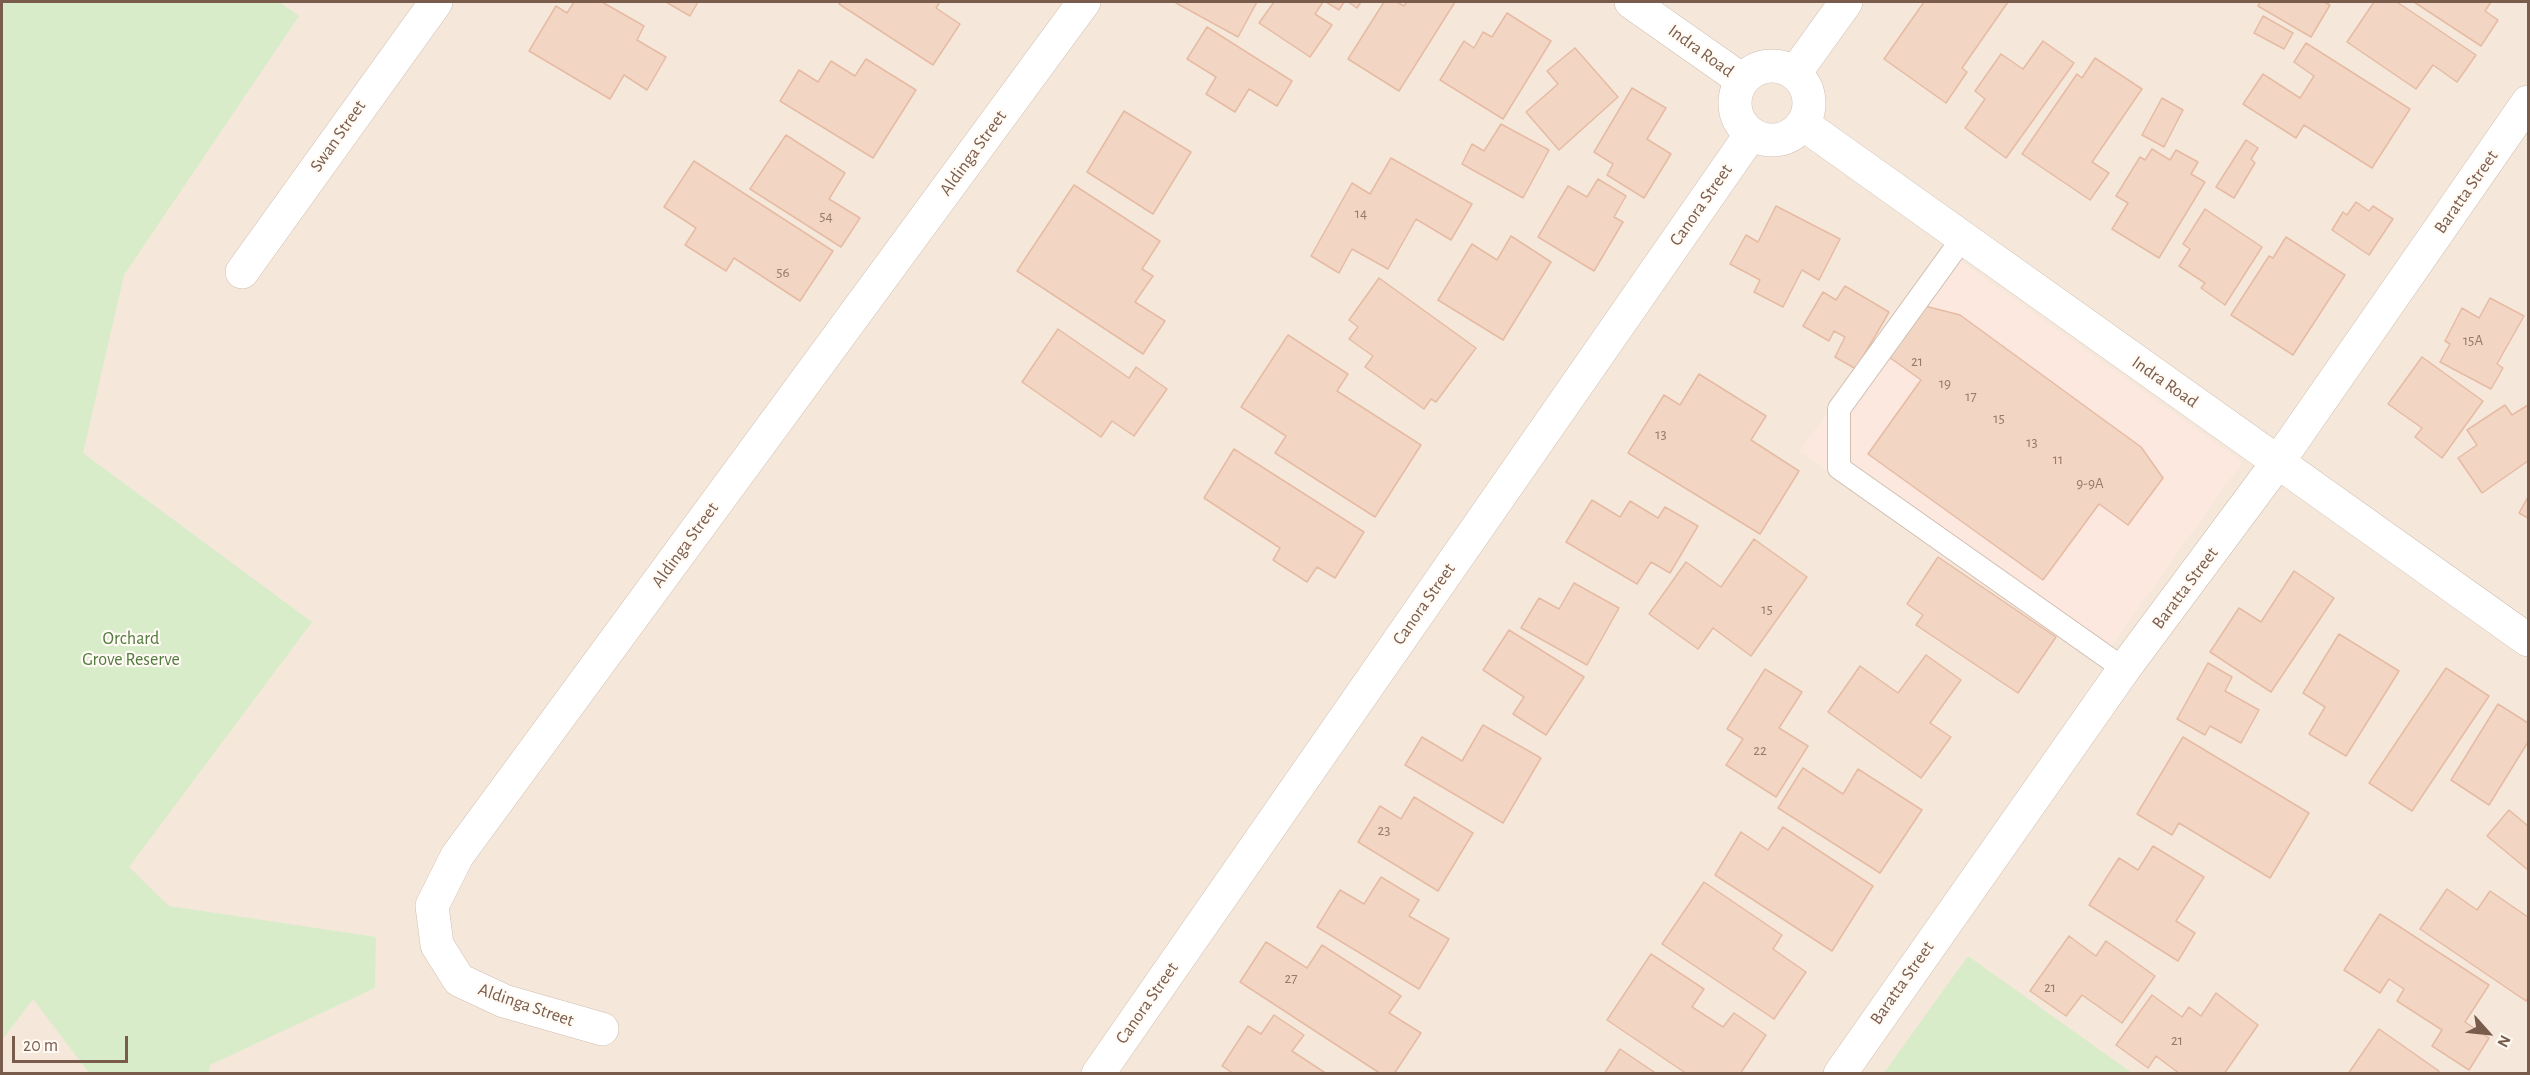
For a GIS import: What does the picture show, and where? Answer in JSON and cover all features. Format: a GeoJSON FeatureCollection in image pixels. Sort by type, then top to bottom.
{"type":"FeatureCollection","features":[{"type":"Feature","properties":{"kind":"street","name":"Swan Street"},"geometry":{"type":"LineString","coordinates":[[242,272],[436,2]]}},
{"type":"Feature","properties":{"kind":"street","name":"Aldinga Street"},"geometry":{"type":"LineString","coordinates":[[602,1029],[504,1001],[459,981],[437,945],[432,906],[457,856],[1084,2]]}},
{"type":"Feature","properties":{"kind":"street","name":"Indra Road"},"geometry":{"type":"LineString","coordinates":[[1631,2],[1742,80]]}},
{"type":"Feature","properties":{"kind":"street"},"geometry":{"type":"LineString","coordinates":[[1795,73],[1846,2]]}},
{"type":"Feature","properties":{"kind":"street"},"geometry":{"type":"LineString","coordinates":[[1773,65],[1795,73],[1807,91],[1809,102],[1803,124],[1795,132],[1772,140],[1750,134],[1736,115],[1736,91],[1742,80],[1750,72],[1773,65]]}},
{"type":"Feature","properties":{"kind":"street","name":"Baratta Street"},"geometry":{"type":"LineString","coordinates":[[1840,1074],[2124,669],[2278,462],[2529,102]]}},
{"type":"Feature","properties":{"kind":"street","name":"Indra Road"},"geometry":{"type":"LineString","coordinates":[[1803,124],[2529,640]]}},
{"type":"Feature","properties":{"kind":"street","name":"Canora Street"},"geometry":{"type":"LineString","coordinates":[[1098,1074],[1750,134]]}},
{"type":"Feature","properties":{"kind":"lane"},"geometry":{"type":"LineString","coordinates":[[1962,239],[1839,410],[1839,468],[2124,669]]}},
{"type":"Feature","properties":{"kind":"shaded area"},"geometry":{"type":"Polygon","coordinates":[[[2,2],[2528,2],[2528,1073],[2,1073],[2,2]]]}},
{"type":"Feature","properties":{"kind":"shaded area"},"geometry":{"type":"Polygon","coordinates":[[[1944,249],[2242,462],[2099,663],[1800,451],[1944,249]]]}},
{"type":"Feature","properties":{"kind":"green space","name":"Orchard Grove Reserve"},"geometry":{"type":"Polygon","coordinates":[[[2,2],[279,2],[299,16],[124,275],[83,453],[312,622],[129,867],[169,906],[376,937],[375,988],[210,1065],[209,1073],[89,1073],[33,999],[2,1040],[2,2]]]}},
{"type":"Feature","properties":{"kind":"green space"},"geometry":{"type":"Polygon","coordinates":[[[1968,956],[2132,1073],[1884,1073],[1968,956]]]}},
{"type":"Feature","properties":{"kind":"building"},"geometry":{"type":"Polygon","coordinates":[[[574,2],[602,2],[644,26],[637,40],[666,57],[647,90],[624,75],[610,99],[529,51],[556,6],[567,13],[574,2]]]}},
{"type":"Feature","properties":{"kind":"building"},"geometry":{"type":"Polygon","coordinates":[[[666,2],[698,2],[690,16],[666,2]]]}},
{"type":"Feature","properties":{"kind":"building"},"geometry":{"type":"Polygon","coordinates":[[[841,2],[940,2],[936,8],[960,24],[933,65],[839,4],[841,2]]]}},
{"type":"Feature","properties":{"kind":"building"},"geometry":{"type":"Polygon","coordinates":[[[1177,2],[1257,2],[1238,37],[1177,2]]]}},
{"type":"Feature","properties":{"kind":"building"},"geometry":{"type":"Polygon","coordinates":[[[1274,2],[1323,2],[1315,14],[1332,25],[1310,57],[1259,23],[1274,2]]]}},
{"type":"Feature","properties":{"kind":"building"},"geometry":{"type":"Polygon","coordinates":[[[1326,2],[1344,2],[1339,10],[1326,2]]]}},
{"type":"Feature","properties":{"kind":"building"},"geometry":{"type":"Polygon","coordinates":[[[1348,2],[1361,2],[1357,8],[1348,2]]]}},
{"type":"Feature","properties":{"kind":"building"},"geometry":{"type":"Polygon","coordinates":[[[1384,2],[1397,2],[1404,6],[1407,2],[1455,2],[1399,91],[1348,59],[1384,2]]]}},
{"type":"Feature","properties":{"kind":"building"},"geometry":{"type":"Polygon","coordinates":[[[1924,2],[2008,2],[1962,68],[1967,72],[1946,103],[1884,59],[1924,2]]]}},
{"type":"Feature","properties":{"kind":"building"},"geometry":{"type":"Polygon","coordinates":[[[2260,2],[2324,2],[2330,5],[2311,37],[2258,6],[2260,2]]]}},
{"type":"Feature","properties":{"kind":"building"},"geometry":{"type":"Polygon","coordinates":[[[2374,2],[2397,2],[2476,55],[2457,82],[2433,65],[2416,89],[2347,42],[2374,2]]]}},
{"type":"Feature","properties":{"kind":"building"},"geometry":{"type":"Polygon","coordinates":[[[2414,2],[2491,2],[2485,11],[2498,20],[2481,46],[2414,2]]]}},
{"type":"Feature","properties":{"kind":"building"},"geometry":{"type":"Polygon","coordinates":[[[1507,13],[1551,41],[1503,119],[1440,80],[1464,41],[1474,48],[1483,32],[1492,37],[1507,13]]]}},
{"type":"Feature","properties":{"kind":"building"},"geometry":{"type":"Polygon","coordinates":[[[2263,16],[2293,33],[2284,49],[2254,33],[2263,16]]]}},
{"type":"Feature","properties":{"kind":"building"},"geometry":{"type":"Polygon","coordinates":[[[1207,27],[1292,81],[1277,106],[1249,89],[1235,112],[1206,94],[1216,77],[1187,59],[1207,27]]]}},
{"type":"Feature","properties":{"kind":"building"},"geometry":{"type":"Polygon","coordinates":[[[2043,41],[2074,63],[2006,158],[1965,128],[1985,99],[1975,91],[2001,54],[2023,69],[2043,41]]]}},
{"type":"Feature","properties":{"kind":"building"},"geometry":{"type":"Polygon","coordinates":[[[2306,43],[2410,109],[2372,168],[2304,125],[2296,138],[2243,104],[2263,74],[2300,98],[2314,76],[2294,62],[2306,43]]]}},
{"type":"Feature","properties":{"kind":"building"},"geometry":{"type":"Polygon","coordinates":[[[1575,48],[1618,97],[1559,150],[1526,112],[1558,84],[1547,71],[1575,48]]]}},
{"type":"Feature","properties":{"kind":"building"},"geometry":{"type":"Polygon","coordinates":[[[2095,58],[2142,89],[2092,162],[2109,173],[2090,200],[2022,154],[2077,74],[2082,78],[2095,58]]]}},
{"type":"Feature","properties":{"kind":"building"},"geometry":{"type":"Polygon","coordinates":[[[866,59],[916,90],[873,158],[780,101],[799,70],[818,82],[831,61],[855,76],[866,59]]]}},
{"type":"Feature","properties":{"kind":"building"},"geometry":{"type":"Polygon","coordinates":[[[1632,88],[1666,108],[1647,139],[1671,154],[1644,198],[1607,175],[1613,164],[1594,152],[1632,88]]]}},
{"type":"Feature","properties":{"kind":"building"},"geometry":{"type":"Polygon","coordinates":[[[2162,98],[2183,110],[2164,147],[2142,135],[2162,98]]]}},
{"type":"Feature","properties":{"kind":"building"},"geometry":{"type":"Polygon","coordinates":[[[1124,111],[1191,152],[1153,214],[1087,172],[1124,111]]]}},
{"type":"Feature","properties":{"kind":"building"},"geometry":{"type":"Polygon","coordinates":[[[1501,124],[1549,150],[1523,198],[1462,164],[1472,144],[1484,151],[1501,124]]]}},
{"type":"Feature","properties":{"kind":"building"},"geometry":{"type":"Polygon","coordinates":[[[786,135],[845,173],[829,199],[860,218],[841,247],[750,189],[786,135]]]}},
{"type":"Feature","properties":{"kind":"building"},"geometry":{"type":"Polygon","coordinates":[[[2246,140],[2258,148],[2251,159],[2255,163],[2234,198],[2216,187],[2246,140]]]}},
{"type":"Feature","properties":{"kind":"building"},"geometry":{"type":"Polygon","coordinates":[[[2152,149],[2170,160],[2176,150],[2198,162],[2191,174],[2205,182],[2159,258],[2112,229],[2128,203],[2116,196],[2140,157],[2145,160],[2152,149]]]}},
{"type":"Feature","properties":{"kind":"building"},"geometry":{"type":"Polygon","coordinates":[[[1391,158],[1472,204],[1451,240],[1416,219],[1388,269],[1352,249],[1339,273],[1311,256],[1352,183],[1370,194],[1391,158]]]}},
{"type":"Feature","properties":{"kind":"building"},"geometry":{"type":"Polygon","coordinates":[[[694,161],[833,251],[800,301],[734,258],[726,271],[685,245],[696,228],[664,207],[694,161]]]}},
{"type":"Feature","properties":{"kind":"building"},"geometry":{"type":"Polygon","coordinates":[[[1598,179],[1626,196],[1614,217],[1623,222],[1594,271],[1538,237],[1568,186],[1587,197],[1598,179]]]}},
{"type":"Feature","properties":{"kind":"building"},"geometry":{"type":"Polygon","coordinates":[[[1074,185],[1160,241],[1142,269],[1153,276],[1135,302],[1165,321],[1143,354],[1017,271],[1074,185]]]}},
{"type":"Feature","properties":{"kind":"building"},"geometry":{"type":"Polygon","coordinates":[[[2356,202],[2369,211],[2373,206],[2393,219],[2369,255],[2332,230],[2343,212],[2347,215],[2356,202]]]}},
{"type":"Feature","properties":{"kind":"building"},"geometry":{"type":"Polygon","coordinates":[[[1776,206],[1840,239],[1819,280],[1802,270],[1783,307],[1754,292],[1760,280],[1730,264],[1746,235],[1758,242],[1776,206]]]}},
{"type":"Feature","properties":{"kind":"building"},"geometry":{"type":"Polygon","coordinates":[[[2205,209],[2262,247],[2225,305],[2201,288],[2205,283],[2179,266],[2190,249],[2183,244],[2205,209]]]}},
{"type":"Feature","properties":{"kind":"building"},"geometry":{"type":"Polygon","coordinates":[[[1511,236],[1551,262],[1503,340],[1438,300],[1472,244],[1497,260],[1511,236]]]}},
{"type":"Feature","properties":{"kind":"building"},"geometry":{"type":"Polygon","coordinates":[[[2286,237],[2345,275],[2293,355],[2231,315],[2269,256],[2273,258],[2286,237]]]}},
{"type":"Feature","properties":{"kind":"building"},"geometry":{"type":"Polygon","coordinates":[[[1379,278],[1476,348],[1436,402],[1431,399],[1424,409],[1365,367],[1373,356],[1349,339],[1358,327],[1349,320],[1379,278]]]}},
{"type":"Feature","properties":{"kind":"building"},"geometry":{"type":"Polygon","coordinates":[[[1845,286],[1889,312],[1856,369],[1835,357],[1845,337],[1834,331],[1829,341],[1803,326],[1823,292],[1836,300],[1845,286]]]}},
{"type":"Feature","properties":{"kind":"building"},"geometry":{"type":"Polygon","coordinates":[[[2490,298],[2524,316],[2497,364],[2503,368],[2491,389],[2440,362],[2450,344],[2445,341],[2462,308],[2479,318],[2490,298]]]}},
{"type":"Feature","properties":{"kind":"building"},"geometry":{"type":"Polygon","coordinates":[[[1925,306],[1960,315],[2141,447],[2163,478],[2128,525],[2099,504],[2043,580],[1868,454],[1921,380],[1889,357],[1925,306]]]}},
{"type":"Feature","properties":{"kind":"building"},"geometry":{"type":"Polygon","coordinates":[[[1058,329],[1129,378],[1136,367],[1167,389],[1134,436],[1112,421],[1101,437],[1022,382],[1058,329]]]}},
{"type":"Feature","properties":{"kind":"building"},"geometry":{"type":"Polygon","coordinates":[[[1288,335],[1348,374],[1337,391],[1421,445],[1375,517],[1275,453],[1286,436],[1241,407],[1288,335]]]}},
{"type":"Feature","properties":{"kind":"building"},"geometry":{"type":"Polygon","coordinates":[[[2422,357],[2483,401],[2442,458],[2415,437],[2422,428],[2388,404],[2422,357]]]}},
{"type":"Feature","properties":{"kind":"building"},"geometry":{"type":"Polygon","coordinates":[[[1699,374],[1766,416],[1751,440],[1799,471],[1760,534],[1628,453],[1664,395],[1680,405],[1699,374]]]}},
{"type":"Feature","properties":{"kind":"building"},"geometry":{"type":"Polygon","coordinates":[[[2505,405],[2512,415],[2528,405],[2528,461],[2482,493],[2458,458],[2477,445],[2467,430],[2505,405]]]}},
{"type":"Feature","properties":{"kind":"building"},"geometry":{"type":"Polygon","coordinates":[[[1234,449],[1364,532],[1335,578],[1317,567],[1307,582],[1273,560],[1280,548],[1204,498],[1234,449]]]}},
{"type":"Feature","properties":{"kind":"building"},"geometry":{"type":"Polygon","coordinates":[[[2528,497],[2528,518],[2519,513],[2528,497]]]}},
{"type":"Feature","properties":{"kind":"building"},"geometry":{"type":"Polygon","coordinates":[[[1592,500],[1620,517],[1630,501],[1658,518],[1665,507],[1698,526],[1670,573],[1651,562],[1637,584],[1566,542],[1592,500]]]}},
{"type":"Feature","properties":{"kind":"building"},"geometry":{"type":"Polygon","coordinates":[[[1754,539],[1807,577],[1751,656],[1713,628],[1698,649],[1649,614],[1686,562],[1721,587],[1754,539]]]}},
{"type":"Feature","properties":{"kind":"building"},"geometry":{"type":"Polygon","coordinates":[[[1938,557],[2056,637],[2018,693],[1916,625],[1923,615],[1907,604],[1938,557]]]}},
{"type":"Feature","properties":{"kind":"building"},"geometry":{"type":"Polygon","coordinates":[[[2294,571],[2334,598],[2271,692],[2210,652],[2239,608],[2261,622],[2294,571]]]}},
{"type":"Feature","properties":{"kind":"building"},"geometry":{"type":"Polygon","coordinates":[[[1574,583],[1619,608],[1587,665],[1521,628],[1539,598],[1559,609],[1574,583]]]}},
{"type":"Feature","properties":{"kind":"building"},"geometry":{"type":"Polygon","coordinates":[[[1509,630],[1584,677],[1546,735],[1513,714],[1524,697],[1483,670],[1509,630]]]}},
{"type":"Feature","properties":{"kind":"building"},"geometry":{"type":"Polygon","coordinates":[[[2339,634],[2399,671],[2346,756],[2309,734],[2325,707],[2303,693],[2339,634]]]}},
{"type":"Feature","properties":{"kind":"building"},"geometry":{"type":"Polygon","coordinates":[[[1926,655],[1961,680],[1930,723],[1951,737],[1921,778],[1828,712],[1860,666],[1898,693],[1926,655]]]}},
{"type":"Feature","properties":{"kind":"building"},"geometry":{"type":"Polygon","coordinates":[[[2208,663],[2232,677],[2225,691],[2259,710],[2241,743],[2210,726],[2205,735],[2177,719],[2208,663]]]}},
{"type":"Feature","properties":{"kind":"building"},"geometry":{"type":"Polygon","coordinates":[[[2446,668],[2489,696],[2412,811],[2369,783],[2446,668]]]}},
{"type":"Feature","properties":{"kind":"building"},"geometry":{"type":"Polygon","coordinates":[[[1765,669],[1802,692],[1779,728],[1808,746],[1776,797],[1726,765],[1743,739],[1727,729],[1765,669]]]}},
{"type":"Feature","properties":{"kind":"building"},"geometry":{"type":"Polygon","coordinates":[[[2498,704],[2528,723],[2528,742],[2489,805],[2451,780],[2498,704]]]}},
{"type":"Feature","properties":{"kind":"building"},"geometry":{"type":"Polygon","coordinates":[[[1483,725],[1541,758],[1503,823],[1405,765],[1422,737],[1462,761],[1483,725]]]}},
{"type":"Feature","properties":{"kind":"building"},"geometry":{"type":"Polygon","coordinates":[[[2183,737],[2309,813],[2270,878],[2179,823],[2172,835],[2137,814],[2183,737]]]}},
{"type":"Feature","properties":{"kind":"building"},"geometry":{"type":"Polygon","coordinates":[[[1803,768],[1843,794],[1858,769],[1922,810],[1880,873],[1778,808],[1803,768]]]}},
{"type":"Feature","properties":{"kind":"building"},"geometry":{"type":"Polygon","coordinates":[[[1414,797],[1473,833],[1438,891],[1358,842],[1380,806],[1401,819],[1414,797]]]}},
{"type":"Feature","properties":{"kind":"building"},"geometry":{"type":"Polygon","coordinates":[[[2509,810],[2528,826],[2528,870],[2487,836],[2509,810]]]}},
{"type":"Feature","properties":{"kind":"building"},"geometry":{"type":"Polygon","coordinates":[[[1783,827],[1873,886],[1832,951],[1715,875],[1741,832],[1768,850],[1783,827]]]}},
{"type":"Feature","properties":{"kind":"building"},"geometry":{"type":"Polygon","coordinates":[[[2153,846],[2204,877],[2176,921],[2195,933],[2178,961],[2089,905],[2119,858],[2138,870],[2153,846]]]}},
{"type":"Feature","properties":{"kind":"building"},"geometry":{"type":"Polygon","coordinates":[[[1381,877],[1419,900],[1409,916],[1449,939],[1419,989],[1317,927],[1340,890],[1364,904],[1381,877]]]}},
{"type":"Feature","properties":{"kind":"building"},"geometry":{"type":"Polygon","coordinates":[[[1704,882],[1782,935],[1773,949],[1806,972],[1774,1019],[1662,944],[1704,882]]]}},
{"type":"Feature","properties":{"kind":"building"},"geometry":{"type":"Polygon","coordinates":[[[2447,889],[2477,910],[2490,891],[2528,917],[2528,998],[2526,1001],[2420,929],[2447,889]]]}},
{"type":"Feature","properties":{"kind":"building"},"geometry":{"type":"Polygon","coordinates":[[[2380,914],[2489,985],[2465,1022],[2489,1038],[2469,1070],[2432,1046],[2442,1030],[2397,1001],[2404,989],[2389,979],[2380,993],[2344,970],[2380,914]]]}},
{"type":"Feature","properties":{"kind":"building"},"geometry":{"type":"Polygon","coordinates":[[[2069,936],[2096,956],[2106,941],[2155,976],[2122,1023],[2082,995],[2066,1016],[2030,991],[2069,936]]]}},
{"type":"Feature","properties":{"kind":"building"},"geometry":{"type":"Polygon","coordinates":[[[1266,942],[1307,968],[1322,945],[1401,996],[1389,1013],[1421,1033],[1394,1074],[1381,1074],[1240,982],[1266,942]]]}},
{"type":"Feature","properties":{"kind":"building"},"geometry":{"type":"Polygon","coordinates":[[[1651,954],[1704,989],[1692,1007],[1723,1027],[1734,1013],[1766,1035],[1740,1074],[1687,1074],[1607,1020],[1651,954]]]}},
{"type":"Feature","properties":{"kind":"building"},"geometry":{"type":"Polygon","coordinates":[[[2216,993],[2258,1025],[2224,1074],[2180,1074],[2156,1056],[2148,1068],[2116,1045],[2152,995],[2182,1017],[2189,1007],[2201,1016],[2216,993]]]}},
{"type":"Feature","properties":{"kind":"building"},"geometry":{"type":"Polygon","coordinates":[[[1274,1015],[1304,1035],[1292,1051],[1327,1074],[1234,1074],[1222,1066],[1248,1026],[1261,1034],[1274,1015]]]}},
{"type":"Feature","properties":{"kind":"building"},"geometry":{"type":"Polygon","coordinates":[[[2379,1029],[2439,1071],[2437,1074],[2348,1074],[2379,1029]]]}},
{"type":"Feature","properties":{"kind":"building"},"geometry":{"type":"Polygon","coordinates":[[[1620,1049],[1657,1074],[1604,1074],[1620,1049]]]}}]}
